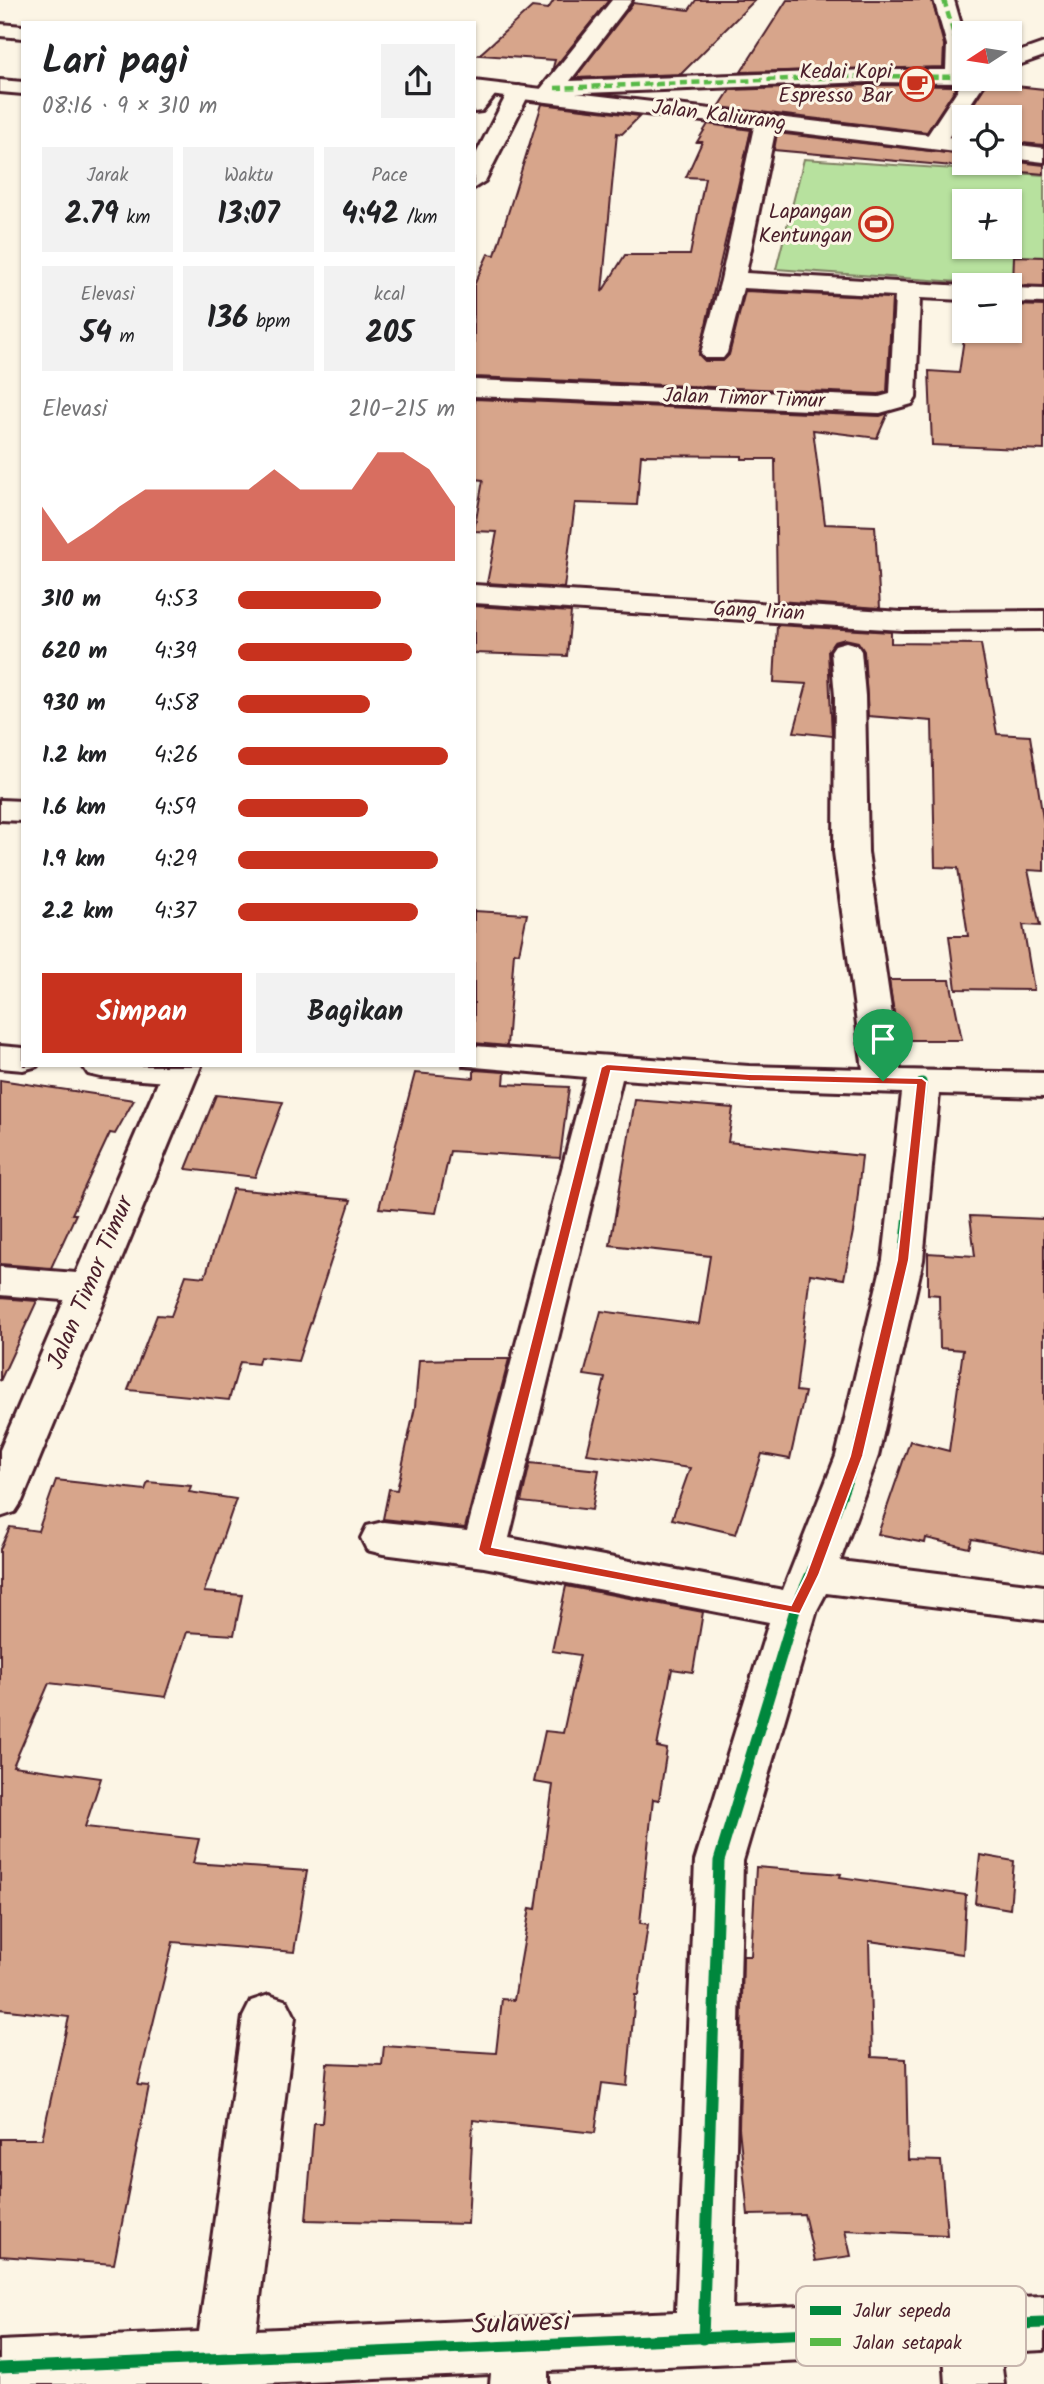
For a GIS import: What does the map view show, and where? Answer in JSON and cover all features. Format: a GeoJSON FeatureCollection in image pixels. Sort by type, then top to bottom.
{"type":"FeatureCollection","features":[{"type":"Feature","properties":{"kind":"street"},"geometry":{"type":"LineString","coordinates":[[551,92],[622,0]]}},
{"type":"Feature","properties":{"kind":"street"},"geometry":{"type":"LineString","coordinates":[[944,0],[952,28]]}},
{"type":"Feature","properties":{"kind":"street"},"geometry":{"type":"LineString","coordinates":[[0,30],[21,32]]}},
{"type":"Feature","properties":{"kind":"street"},"geometry":{"type":"LineString","coordinates":[[1022,57],[1044,49]]}},
{"type":"Feature","properties":{"kind":"street"},"geometry":{"type":"LineString","coordinates":[[1022,72],[1044,73]]}},
{"type":"Feature","properties":{"kind":"street"},"geometry":{"type":"LineString","coordinates":[[551,92],[868,76],[952,77]]}},
{"type":"Feature","properties":{"kind":"street"},"geometry":{"type":"LineString","coordinates":[[0,86],[21,88]]}},
{"type":"Feature","properties":{"kind":"street","name":"Jalan Kaliurang"},"geometry":{"type":"LineString","coordinates":[[482,88],[551,92],[952,144]]}},
{"type":"Feature","properties":{"kind":"street"},"geometry":{"type":"LineString","coordinates":[[934,142],[958,91]]}},
{"type":"Feature","properties":{"kind":"street"},"geometry":{"type":"LineString","coordinates":[[476,177],[519,92]]}},
{"type":"Feature","properties":{"kind":"street"},"geometry":{"type":"LineString","coordinates":[[714,353],[733,281],[766,122]]}},
{"type":"Feature","properties":{"kind":"street"},"geometry":{"type":"LineString","coordinates":[[1022,152],[1044,155]]}},
{"type":"Feature","properties":{"kind":"street"},"geometry":{"type":"LineString","coordinates":[[733,281],[952,292]]}},
{"type":"Feature","properties":{"kind":"street","name":"Jalan Timor Timur"},"geometry":{"type":"LineString","coordinates":[[476,388],[880,405],[894,403],[903,398],[908,290]]}},
{"type":"Feature","properties":{"kind":"street"},"geometry":{"type":"LineString","coordinates":[[1022,295],[1044,296]]}},
{"type":"Feature","properties":{"kind":"street","name":"Gang Irian"},"geometry":{"type":"LineString","coordinates":[[476,594],[902,621],[1044,620]]}},
{"type":"Feature","properties":{"kind":"street"},"geometry":{"type":"LineString","coordinates":[[703,2339],[719,1861],[804,1593],[857,1456],[903,1260],[902,1081],[851,852],[850,696],[846,652]]}},
{"type":"Feature","properties":{"kind":"street"},"geometry":{"type":"LineString","coordinates":[[0,810],[21,811]]}},
{"type":"Feature","properties":{"kind":"street"},"geometry":{"type":"LineString","coordinates":[[0,1057],[21,1059]]}},
{"type":"Feature","properties":{"kind":"street"},"geometry":{"type":"LineString","coordinates":[[476,1057],[749,1077],[1044,1085]]}},
{"type":"Feature","properties":{"kind":"street"},"geometry":{"type":"LineString","coordinates":[[128,1067],[182,1069]]}},
{"type":"Feature","properties":{"kind":"street"},"geometry":{"type":"LineString","coordinates":[[484,1550],[607,1067]]}},
{"type":"Feature","properties":{"kind":"street","name":"Jalan Timor Timur"},"geometry":{"type":"LineString","coordinates":[[0,1501],[182,1069]]}},
{"type":"Feature","properties":{"kind":"street"},"geometry":{"type":"LineString","coordinates":[[0,1281],[89,1289]]}},
{"type":"Feature","properties":{"kind":"street"},"geometry":{"type":"LineString","coordinates":[[383,1538],[804,1593],[1044,1603]]}},
{"type":"Feature","properties":{"kind":"street"},"geometry":{"type":"LineString","coordinates":[[224,2359],[269,2017]]}},
{"type":"Feature","properties":{"kind":"street","name":"Sulawesi"},"geometry":{"type":"LineString","coordinates":[[1026,2324],[1044,2323]]}},
{"type":"Feature","properties":{"kind":"street","name":"Sulawesi"},"geometry":{"type":"LineString","coordinates":[[0,2368],[224,2359],[520,2366],[703,2339],[796,2334]]}},
{"type":"Feature","properties":{"kind":"street"},"geometry":{"type":"LineString","coordinates":[[973,2366],[975,2384]]}},
{"type":"Feature","properties":{"kind":"green space","name":"Lapangan Kentungan"},"geometry":{"type":"Polygon","coordinates":[[[804,159],[952,169],[952,175],[1044,175],[1044,288],[1022,286],[1022,273],[952,273],[952,281],[776,269],[804,159]]]}},
{"type":"Feature","properties":{"kind":"building"},"geometry":{"type":"Polygon","coordinates":[[[554,0],[609,0],[552,71],[555,60],[479,55],[532,7],[548,9],[554,0]]]}},
{"type":"Feature","properties":{"kind":"building"},"geometry":{"type":"Polygon","coordinates":[[[696,0],[755,0],[681,74],[575,78],[633,3],[689,10],[696,0]]]}},
{"type":"Feature","properties":{"kind":"building"},"geometry":{"type":"Polygon","coordinates":[[[787,0],[932,0],[944,45],[943,67],[741,72],[787,0]]]}},
{"type":"Feature","properties":{"kind":"building"},"geometry":{"type":"Polygon","coordinates":[[[868,85],[952,86],[954,91],[927,132],[719,107],[730,90],[868,85]]]}},
{"type":"Feature","properties":{"kind":"building"},"geometry":{"type":"Polygon","coordinates":[[[1022,87],[1044,89],[1044,145],[1022,143],[1022,105],[973,105],[982,91],[1022,91],[1022,87]]]}},
{"type":"Feature","properties":{"kind":"building"},"geometry":{"type":"Polygon","coordinates":[[[542,104],[640,116],[622,134],[617,133],[602,292],[625,255],[690,255],[705,178],[686,177],[702,142],[697,142],[708,124],[751,130],[699,355],[705,361],[723,361],[729,355],[745,291],[892,298],[887,392],[879,394],[476,377],[476,281],[488,254],[495,255],[542,104]]]}},
{"type":"Feature","properties":{"kind":"building"},"geometry":{"type":"Polygon","coordinates":[[[777,133],[952,154],[952,166],[774,150],[777,133]]]}},
{"type":"Feature","properties":{"kind":"building"},"geometry":{"type":"Polygon","coordinates":[[[1022,162],[1044,165],[1044,174],[1022,172],[1022,162]]]}},
{"type":"Feature","properties":{"kind":"building"},"geometry":{"type":"Polygon","coordinates":[[[1022,256],[1044,257],[1044,286],[1022,285],[1022,273],[1013,273],[1014,259],[1022,259],[1022,256]]]}},
{"type":"Feature","properties":{"kind":"building"},"geometry":{"type":"Polygon","coordinates":[[[1022,305],[1044,306],[1044,450],[932,445],[929,371],[959,373],[963,343],[1022,343],[1022,305]]]}},
{"type":"Feature","properties":{"kind":"building"},"geometry":{"type":"Polygon","coordinates":[[[476,399],[880,416],[888,413],[877,438],[813,430],[825,524],[875,526],[880,608],[777,601],[775,459],[641,455],[637,505],[575,503],[564,588],[487,583],[497,532],[476,531],[483,480],[476,479],[476,399]]]}},
{"type":"Feature","properties":{"kind":"building"},"geometry":{"type":"Polygon","coordinates":[[[476,606],[571,612],[567,656],[476,653],[476,606]]]}},
{"type":"Feature","properties":{"kind":"building"},"geometry":{"type":"Polygon","coordinates":[[[777,625],[891,632],[891,643],[981,644],[997,734],[1030,736],[1044,825],[1044,871],[1028,870],[1040,926],[1023,925],[1034,990],[956,989],[949,936],[968,936],[958,868],[935,867],[932,721],[868,716],[864,651],[858,642],[845,639],[834,642],[828,651],[832,736],[794,732],[807,684],[774,682],[777,625]]]}},
{"type":"Feature","properties":{"kind":"building"},"geometry":{"type":"Polygon","coordinates":[[[476,911],[527,914],[519,953],[514,952],[507,1046],[476,1043],[476,911]]]}},
{"type":"Feature","properties":{"kind":"building"},"geometry":{"type":"Polygon","coordinates":[[[889,980],[950,980],[962,1040],[898,1040],[889,980]]]}},
{"type":"Feature","properties":{"kind":"building"},"geometry":{"type":"Polygon","coordinates":[[[474,1070],[505,1072],[504,1084],[569,1087],[560,1158],[450,1151],[436,1213],[379,1208],[415,1073],[474,1078],[474,1070]]]}},
{"type":"Feature","properties":{"kind":"building"},"geometry":{"type":"Polygon","coordinates":[[[0,1080],[134,1100],[115,1134],[110,1133],[72,1214],[76,1214],[51,1268],[0,1264],[0,1080]]]}},
{"type":"Feature","properties":{"kind":"building"},"geometry":{"type":"Polygon","coordinates":[[[216,1095],[283,1102],[255,1177],[186,1169],[216,1095]]]}},
{"type":"Feature","properties":{"kind":"building"},"geometry":{"type":"Polygon","coordinates":[[[635,1100],[733,1108],[728,1142],[862,1156],[855,1221],[844,1279],[810,1274],[796,1391],[805,1392],[790,1459],[762,1454],[736,1534],[672,1519],[690,1468],[587,1454],[605,1378],[584,1375],[601,1311],[699,1324],[710,1256],[610,1245],[635,1100]]]}},
{"type":"Feature","properties":{"kind":"building"},"geometry":{"type":"Polygon","coordinates":[[[233,1189],[351,1200],[298,1361],[260,1357],[258,1364],[240,1362],[229,1400],[128,1390],[157,1315],[171,1316],[186,1275],[205,1277],[233,1189]]]}},
{"type":"Feature","properties":{"kind":"building"},"geometry":{"type":"Polygon","coordinates":[[[970,1216],[1044,1219],[1044,1553],[972,1539],[969,1548],[926,1538],[925,1543],[878,1534],[910,1441],[949,1451],[963,1350],[940,1348],[939,1295],[928,1294],[928,1253],[975,1256],[970,1216]]]}},
{"type":"Feature","properties":{"kind":"building"},"geometry":{"type":"Polygon","coordinates":[[[0,1298],[37,1301],[0,1381],[0,1298]]]}},
{"type":"Feature","properties":{"kind":"building"},"geometry":{"type":"Polygon","coordinates":[[[509,1359],[465,1528],[383,1519],[389,1489],[397,1490],[415,1407],[419,1360],[509,1359]]]}},
{"type":"Feature","properties":{"kind":"building"},"geometry":{"type":"Polygon","coordinates":[[[530,1463],[599,1470],[592,1510],[521,1502],[530,1463]]]}},
{"type":"Feature","properties":{"kind":"building"},"geometry":{"type":"Polygon","coordinates":[[[56,1480],[145,1490],[148,1482],[191,1486],[189,1492],[236,1499],[204,1592],[242,1595],[234,1635],[187,1632],[166,1697],[49,1683],[13,1766],[101,1778],[85,1827],[199,1839],[193,1863],[307,1871],[294,1952],[173,1942],[138,2085],[149,2086],[114,2264],[0,2256],[0,2139],[42,2139],[69,2017],[0,2009],[0,1549],[10,1527],[38,1531],[56,1480]]]}},
{"type":"Feature","properties":{"kind":"building"},"geometry":{"type":"Polygon","coordinates":[[[566,1586],[703,1612],[693,1672],[672,1669],[657,1747],[667,1749],[659,1800],[653,1799],[640,1923],[648,1924],[638,1995],[635,1995],[627,2086],[602,2083],[595,2133],[473,2120],[468,2224],[306,2220],[314,2123],[322,2123],[327,2063],[382,2065],[384,2046],[496,2053],[502,1999],[514,2000],[530,1908],[536,1909],[553,1785],[534,1782],[545,1731],[563,1733],[580,1655],[552,1651],[566,1586]]]}},
{"type":"Feature","properties":{"kind":"building"},"geometry":{"type":"Polygon","coordinates":[[[980,1855],[1014,1861],[1010,1909],[975,1903],[980,1855]]]}},
{"type":"Feature","properties":{"kind":"building"},"geometry":{"type":"Polygon","coordinates":[[[756,1867],[841,1874],[840,1877],[966,1895],[963,1954],[869,1941],[872,2057],[906,2059],[908,2160],[941,2161],[947,2235],[845,2230],[851,2256],[815,2261],[804,2214],[748,2215],[739,2128],[743,1956],[751,1956],[756,1867]]]}},
{"type":"Feature","properties":{"kind":"marked path"},"geometry":{"type":"LineString","coordinates":[[944,0],[952,28]]}},
{"type":"Feature","properties":{"kind":"marked path"},"geometry":{"type":"LineString","coordinates":[[555,88],[868,76],[952,77]]}},
{"type":"Feature","properties":{"kind":"cycle path"},"geometry":{"type":"LineString","coordinates":[[703,2339],[719,1861],[795,1610],[813,1575],[857,1456],[903,1260],[922,1082]]}},
{"type":"Feature","properties":{"kind":"cycle path"},"geometry":{"type":"LineString","coordinates":[[1026,2324],[1044,2323]]}},
{"type":"Feature","properties":{"kind":"cycle path"},"geometry":{"type":"LineString","coordinates":[[0,2368],[796,2334]]}},
{"type":"Feature","properties":{"kind":"place","name":"Kedai Kopi Espresso Bar"},"geometry":{"type":"Point","coordinates":[917,84]}},
{"type":"Feature","properties":{"kind":"place","name":"Lapangan Kentungan"},"geometry":{"type":"Point","coordinates":[876,224]}},
{"type":"Feature","properties":{"kind":"route"},"geometry":{"type":"LineString","coordinates":[[607,1067],[749,1077],[883,1081],[922,1082],[903,1260],[857,1456],[813,1575],[795,1610],[484,1550],[607,1067]]}}]}
